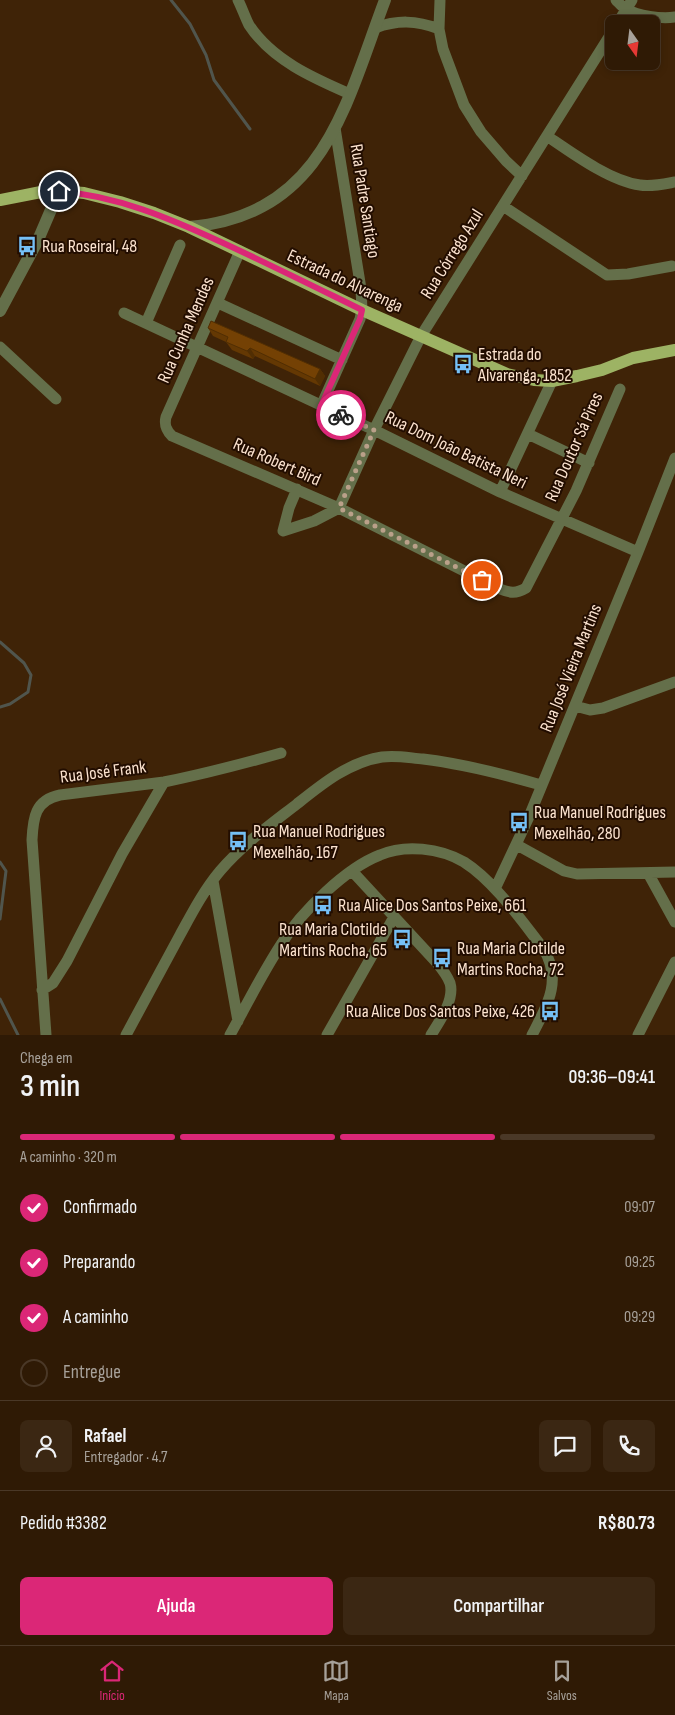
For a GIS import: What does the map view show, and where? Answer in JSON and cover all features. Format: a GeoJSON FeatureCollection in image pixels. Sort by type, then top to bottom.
{"type":"FeatureCollection","features":[{"type":"Feature","properties":{"kind":"main road","name":"Estrada do Alvarenga"},"geometry":{"type":"LineString","coordinates":[[0,200],[41,192],[84,193],[154,213],[211,237],[362,310],[507,374],[534,380],[552,381],[602,370],[633,358],[675,350]]}},
{"type":"Feature","properties":{"kind":"street"},"geometry":{"type":"LineString","coordinates":[[238,0],[249,24],[280,56],[311,76],[350,94]]}},
{"type":"Feature","properties":{"kind":"street"},"geometry":{"type":"LineString","coordinates":[[189,227],[225,221],[254,211],[272,201],[291,187],[322,152],[350,94],[385,0]]}},
{"type":"Feature","properties":{"kind":"street"},"geometry":{"type":"LineString","coordinates":[[440,0],[439,29],[443,49],[464,105],[481,132],[522,176]]}},
{"type":"Feature","properties":{"kind":"street"},"geometry":{"type":"LineString","coordinates":[[616,0],[629,4],[643,14],[667,18],[675,17]]}},
{"type":"Feature","properties":{"kind":"street"},"geometry":{"type":"LineString","coordinates":[[622,15],[629,4]]}},
{"type":"Feature","properties":{"kind":"street"},"geometry":{"type":"LineString","coordinates":[[374,28],[400,21],[420,23],[439,29]]}},
{"type":"Feature","properties":{"kind":"street","name":"Rua Córrego Azul"},"geometry":{"type":"LineString","coordinates":[[339,508],[374,430],[421,336],[605,43]]}},
{"type":"Feature","properties":{"kind":"street","name":"Rua Padre Santiago"},"geometry":{"type":"LineString","coordinates":[[335,128],[361,288],[362,310]]}},
{"type":"Feature","properties":{"kind":"street"},"geometry":{"type":"LineString","coordinates":[[547,136],[578,156],[628,183],[642,186],[675,182]]}},
{"type":"Feature","properties":{"kind":"street"},"geometry":{"type":"LineString","coordinates":[[0,311],[38,240],[59,191]]}},
{"type":"Feature","properties":{"kind":"street"},"geometry":{"type":"LineString","coordinates":[[503,206],[607,275],[628,274],[672,266]]}},
{"type":"Feature","properties":{"kind":"street"},"geometry":{"type":"LineString","coordinates":[[211,237],[214,229],[225,221]]}},
{"type":"Feature","properties":{"kind":"street"},"geometry":{"type":"LineString","coordinates":[[146,323],[180,245]]}},
{"type":"Feature","properties":{"kind":"street","name":"Rua Cunha Mendes"},"geometry":{"type":"LineString","coordinates":[[165,425],[166,417],[240,251]]}},
{"type":"Feature","properties":{"kind":"street"},"geometry":{"type":"LineString","coordinates":[[218,303],[342,360]]}},
{"type":"Feature","properties":{"kind":"street"},"geometry":{"type":"LineString","coordinates":[[321,406],[360,319],[362,310]]}},
{"type":"Feature","properties":{"kind":"street","name":"Rua Dom João Batista Neri"},"geometry":{"type":"LineString","coordinates":[[124,314],[374,430],[500,492],[638,552]]}},
{"type":"Feature","properties":{"kind":"street"},"geometry":{"type":"LineString","coordinates":[[0,347],[56,399]]}},
{"type":"Feature","properties":{"kind":"street"},"geometry":{"type":"LineString","coordinates":[[500,492],[552,381]]}},
{"type":"Feature","properties":{"kind":"street","name":"Rua Doutor Sá Pires"},"geometry":{"type":"LineString","coordinates":[[561,518],[590,463],[620,389]]}},
{"type":"Feature","properties":{"kind":"street","name":"Rua Robert Bird"},"geometry":{"type":"LineString","coordinates":[[165,425],[172,436],[339,508],[511,593],[519,592],[526,588],[561,518]]}},
{"type":"Feature","properties":{"kind":"street"},"geometry":{"type":"LineString","coordinates":[[528,434],[590,463]]}},
{"type":"Feature","properties":{"kind":"street","name":"Rua José Vieira Martins"},"geometry":{"type":"LineString","coordinates":[[495,889],[517,845],[675,458]]}},
{"type":"Feature","properties":{"kind":"street"},"geometry":{"type":"LineString","coordinates":[[296,489],[283,531],[314,521],[339,508]]}},
{"type":"Feature","properties":{"kind":"street"},"geometry":{"type":"LineString","coordinates":[[575,706],[590,710],[603,708],[675,682]]}},
{"type":"Feature","properties":{"kind":"street","name":"Rua José Frank"},"geometry":{"type":"LineString","coordinates":[[46,1035],[32,840],[36,811],[49,798],[60,794],[164,782],[229,768],[281,753]]}},
{"type":"Feature","properties":{"kind":"street"},"geometry":{"type":"LineString","coordinates":[[126,1035],[200,898],[213,881],[246,845],[306,796],[351,766],[367,760],[384,757],[404,757],[491,771],[542,785]]}},
{"type":"Feature","properties":{"kind":"street"},"geometry":{"type":"LineString","coordinates":[[42,990],[53,983],[67,961],[122,854],[164,782]]}},
{"type":"Feature","properties":{"kind":"street"},"geometry":{"type":"LineString","coordinates":[[517,845],[557,867],[577,874],[675,872]]}},
{"type":"Feature","properties":{"kind":"street"},"geometry":{"type":"LineString","coordinates":[[230,1035],[283,942],[297,922],[352,871],[379,855],[395,850],[418,849],[445,854],[463,862],[480,874],[495,889],[543,948],[552,968],[551,994],[532,1035]]}},
{"type":"Feature","properties":{"kind":"street"},"geometry":{"type":"LineString","coordinates":[[352,871],[446,974],[450,985],[448,1003],[430,1035]]}},
{"type":"Feature","properties":{"kind":"street"},"geometry":{"type":"LineString","coordinates":[[648,873],[675,922]]}},
{"type":"Feature","properties":{"kind":"street"},"geometry":{"type":"LineString","coordinates":[[213,881],[238,1021]]}},
{"type":"Feature","properties":{"kind":"street"},"geometry":{"type":"LineString","coordinates":[[327,1035],[394,918]]}},
{"type":"Feature","properties":{"kind":"street"},"geometry":{"type":"LineString","coordinates":[[638,1035],[675,962]]}},
{"type":"Feature","properties":{"kind":"building"},"geometry":{"type":"Polygon","coordinates":[[[211,321],[320,369],[315,379],[250,348],[247,351],[226,342],[228,337],[208,328],[211,321]]]}},
{"type":"Feature","properties":{"kind":"waterway"},"geometry":{"type":"LineString","coordinates":[[171,0],[190,24],[206,55],[214,80],[250,129]]}},
{"type":"Feature","properties":{"kind":"waterway"},"geometry":{"type":"LineString","coordinates":[[0,642],[24,663],[31,675],[28,692],[10,704],[0,707]]}},
{"type":"Feature","properties":{"kind":"waterway"},"geometry":{"type":"LineString","coordinates":[[0,862],[6,871],[0,919]]}},
{"type":"Feature","properties":{"kind":"waterway"},"geometry":{"type":"LineString","coordinates":[[0,999],[18,1035]]}},
{"type":"Feature","properties":{"kind":"way so far"},"geometry":{"type":"LineString","coordinates":[[341,415],[374,430],[339,508],[482,580]]}},
{"type":"Feature","properties":{"kind":"place","name":"Rua Roseiral, 48"},"geometry":{"type":"Point","coordinates":[27,246]}},
{"type":"Feature","properties":{"kind":"place","name":"Estrada do Alvarenga, 1852"},"geometry":{"type":"Point","coordinates":[463,364]}},
{"type":"Feature","properties":{"kind":"place","name":"Rua Manuel Rodrigues Mexelhão, 280"},"geometry":{"type":"Point","coordinates":[519,822]}},
{"type":"Feature","properties":{"kind":"place","name":"Rua Manuel Rodrigues Mexelhão, 167"},"geometry":{"type":"Point","coordinates":[238,841]}},
{"type":"Feature","properties":{"kind":"place","name":"Rua Alice Dos Santos Peixe, 661"},"geometry":{"type":"Point","coordinates":[323,905]}},
{"type":"Feature","properties":{"kind":"place","name":"Rua Maria Clotilde Martins Rocha, 65"},"geometry":{"type":"Point","coordinates":[402,939]}},
{"type":"Feature","properties":{"kind":"place","name":"Rua Maria Clotilde Martins Rocha, 72"},"geometry":{"type":"Point","coordinates":[442,958]}},
{"type":"Feature","properties":{"kind":"place","name":"Rua Alice Dos Santos Peixe, 426"},"geometry":{"type":"Point","coordinates":[550,1011]}},
{"type":"Feature","properties":{"kind":"route"},"geometry":{"type":"LineString","coordinates":[[59,191],[103,197],[154,213],[189,227],[362,310],[360,319],[321,406],[341,415]]}}]}
